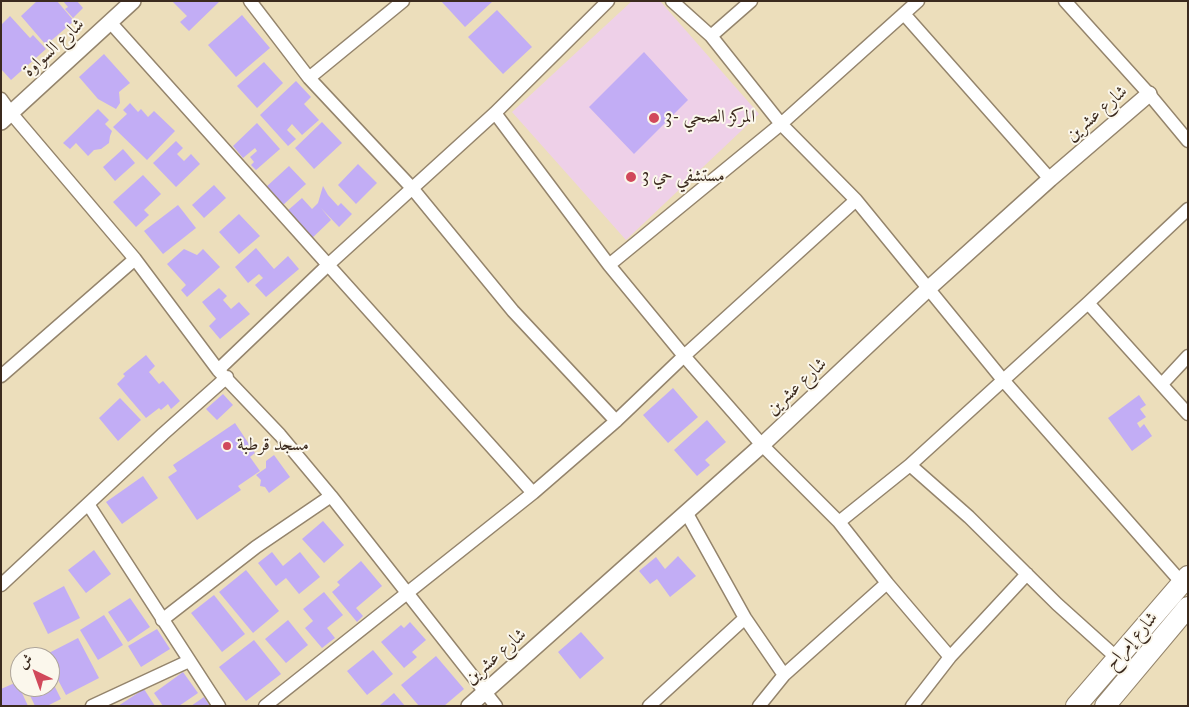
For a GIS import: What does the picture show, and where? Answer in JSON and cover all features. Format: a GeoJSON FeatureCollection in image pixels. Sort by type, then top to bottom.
{"type":"FeatureCollection","features":[{"type":"Feature","properties":{"kind":"main road","name":"شارع إمراح"},"geometry":{"type":"LineString","coordinates":[[1076,706],[1185,580]]}},
{"type":"Feature","properties":{"kind":"main road","name":"شارع إمراح"},"geometry":{"type":"LineString","coordinates":[[1105,706],[1188,607]]}},
{"type":"Feature","properties":{"kind":"street","name":"شارع السواوة"},"geometry":{"type":"LineString","coordinates":[[6,118],[133,1]]}},
{"type":"Feature","properties":{"kind":"street"},"geometry":{"type":"LineString","coordinates":[[250,1],[309,78],[412,188],[514,312],[616,421]]}},
{"type":"Feature","properties":{"kind":"street"},"geometry":{"type":"LineString","coordinates":[[309,78],[403,1]]}},
{"type":"Feature","properties":{"kind":"street"},"geometry":{"type":"LineString","coordinates":[[1,585],[163,434],[329,264],[495,113],[608,1]]}},
{"type":"Feature","properties":{"kind":"street"},"geometry":{"type":"LineString","coordinates":[[672,1],[711,36],[781,124],[856,200],[1003,380],[1185,580]]}},
{"type":"Feature","properties":{"kind":"street"},"geometry":{"type":"LineString","coordinates":[[711,36],[751,1]]}},
{"type":"Feature","properties":{"kind":"street"},"geometry":{"type":"LineString","coordinates":[[609,265],[781,124],[918,1]]}},
{"type":"Feature","properties":{"kind":"street"},"geometry":{"type":"LineString","coordinates":[[1065,1],[1149,94],[1188,141]]}},
{"type":"Feature","properties":{"kind":"street"},"geometry":{"type":"LineString","coordinates":[[904,14],[1050,179]]}},
{"type":"Feature","properties":{"kind":"street"},"geometry":{"type":"LineString","coordinates":[[110,22],[533,492]]}},
{"type":"Feature","properties":{"kind":"street","name":"شارع عشرين"},"geometry":{"type":"LineString","coordinates":[[470,706],[762,445],[929,288],[1050,179],[1149,94]]}},
{"type":"Feature","properties":{"kind":"street"},"geometry":{"type":"LineString","coordinates":[[1,99],[6,118],[135,259],[223,373],[280,435],[331,496],[496,706]]}},
{"type":"Feature","properties":{"kind":"street"},"geometry":{"type":"LineString","coordinates":[[495,113],[609,265],[684,356],[762,445],[839,522],[886,583],[950,657]]}},
{"type":"Feature","properties":{"kind":"street"},"geometry":{"type":"LineString","coordinates":[[265,706],[533,492],[616,421],[684,356],[856,200]]}},
{"type":"Feature","properties":{"kind":"street"},"geometry":{"type":"LineString","coordinates":[[839,522],[910,465],[1088,303],[1188,208]]}},
{"type":"Feature","properties":{"kind":"street"},"geometry":{"type":"LineString","coordinates":[[1,376],[135,259]]}},
{"type":"Feature","properties":{"kind":"street"},"geometry":{"type":"LineString","coordinates":[[1088,303],[1188,414]]}},
{"type":"Feature","properties":{"kind":"street"},"geometry":{"type":"LineString","coordinates":[[1162,384],[1188,356]]}},
{"type":"Feature","properties":{"kind":"street"},"geometry":{"type":"LineString","coordinates":[[910,465],[969,517],[1117,658]]}},
{"type":"Feature","properties":{"kind":"street"},"geometry":{"type":"LineString","coordinates":[[162,620],[256,547],[331,496]]}},
{"type":"Feature","properties":{"kind":"street"},"geometry":{"type":"LineString","coordinates":[[88,504],[219,706]]}},
{"type":"Feature","properties":{"kind":"street"},"geometry":{"type":"LineString","coordinates":[[686,512],[745,618],[784,676]]}},
{"type":"Feature","properties":{"kind":"street"},"geometry":{"type":"LineString","coordinates":[[912,706],[950,657],[1027,574]]}},
{"type":"Feature","properties":{"kind":"street"},"geometry":{"type":"LineString","coordinates":[[759,706],[784,676],[886,583]]}},
{"type":"Feature","properties":{"kind":"street"},"geometry":{"type":"LineString","coordinates":[[652,705],[745,618]]}},
{"type":"Feature","properties":{"kind":"street"},"geometry":{"type":"LineString","coordinates":[[92,706],[189,661]]}},
{"type":"Feature","properties":{"kind":"shaded area","name":"مستشفي حي 3"},"geometry":{"type":"Polygon","coordinates":[[[632,1],[660,1],[759,114],[626,240],[512,112],[632,1]]]}},
{"type":"Feature","properties":{"kind":"building"},"geometry":{"type":"Polygon","coordinates":[[[37,1],[57,1],[74,21],[46,45],[21,16],[37,1]]]}},
{"type":"Feature","properties":{"kind":"building"},"geometry":{"type":"Polygon","coordinates":[[[63,1],[77,1],[83,8],[73,18],[65,9],[68,7],[63,1]]]}},
{"type":"Feature","properties":{"kind":"building"},"geometry":{"type":"Polygon","coordinates":[[[172,1],[220,1],[189,31],[180,22],[187,16],[172,1]]]}},
{"type":"Feature","properties":{"kind":"building"},"geometry":{"type":"Polygon","coordinates":[[[441,1],[493,1],[465,27],[441,1]]]}},
{"type":"Feature","properties":{"kind":"building"},"geometry":{"type":"Polygon","coordinates":[[[497,10],[532,47],[503,74],[468,37],[497,10]]]}},
{"type":"Feature","properties":{"kind":"building"},"geometry":{"type":"Polygon","coordinates":[[[242,15],[270,48],[236,77],[208,45],[242,15]]]}},
{"type":"Feature","properties":{"kind":"building"},"geometry":{"type":"Polygon","coordinates":[[[10,16],[30,38],[33,35],[46,49],[11,80],[1,69],[1,25],[10,16]]]}},
{"type":"Feature","properties":{"kind":"building"},"geometry":{"type":"Polygon","coordinates":[[[644,52],[688,100],[634,154],[589,107],[644,52]]]}},
{"type":"Feature","properties":{"kind":"building"},"geometry":{"type":"Polygon","coordinates":[[[104,54],[130,83],[119,92],[120,103],[116,109],[98,99],[79,77],[104,54]]]}},
{"type":"Feature","properties":{"kind":"building"},"geometry":{"type":"Polygon","coordinates":[[[264,62],[283,83],[257,108],[237,86],[264,62]]]}},
{"type":"Feature","properties":{"kind":"building"},"geometry":{"type":"Polygon","coordinates":[[[296,81],[311,97],[304,104],[319,120],[302,135],[292,124],[287,130],[296,139],[288,146],[260,115],[296,81]]]}},
{"type":"Feature","properties":{"kind":"building"},"geometry":{"type":"Polygon","coordinates":[[[130,103],[138,112],[141,109],[148,117],[154,111],[175,131],[147,160],[113,127],[127,114],[123,110],[130,103]]]}},
{"type":"Feature","properties":{"kind":"building"},"geometry":{"type":"Polygon","coordinates":[[[98,109],[109,120],[105,124],[112,131],[109,143],[101,149],[94,150],[88,156],[76,143],[70,149],[63,143],[98,109]]]}},
{"type":"Feature","properties":{"kind":"building"},"geometry":{"type":"Polygon","coordinates":[[[322,122],[342,143],[314,169],[295,148],[322,122]]]}},
{"type":"Feature","properties":{"kind":"building"},"geometry":{"type":"Polygon","coordinates":[[[257,123],[280,149],[256,170],[251,165],[254,162],[250,157],[257,151],[255,148],[243,158],[233,146],[257,123]]]}},
{"type":"Feature","properties":{"kind":"building"},"geometry":{"type":"Polygon","coordinates":[[[176,141],[183,148],[177,154],[184,161],[191,154],[200,164],[176,187],[153,163],[176,141]]]}},
{"type":"Feature","properties":{"kind":"building"},"geometry":{"type":"Polygon","coordinates":[[[123,149],[135,163],[115,181],[103,167],[123,149]]]}},
{"type":"Feature","properties":{"kind":"building"},"geometry":{"type":"Polygon","coordinates":[[[358,164],[377,183],[356,204],[338,185],[358,164]]]}},
{"type":"Feature","properties":{"kind":"building"},"geometry":{"type":"Polygon","coordinates":[[[289,166],[306,184],[283,205],[266,187],[289,166]]]}},
{"type":"Feature","properties":{"kind":"building"},"geometry":{"type":"Polygon","coordinates":[[[143,175],[161,194],[144,210],[149,215],[136,227],[113,202],[143,175]]]}},
{"type":"Feature","properties":{"kind":"building"},"geometry":{"type":"Polygon","coordinates":[[[214,185],[226,198],[204,218],[192,205],[214,185]]]}},
{"type":"Feature","properties":{"kind":"building"},"geometry":{"type":"Polygon","coordinates":[[[323,186],[338,206],[341,203],[352,214],[339,227],[321,208],[331,220],[309,241],[286,212],[302,198],[312,209],[318,203],[323,186]]]}},
{"type":"Feature","properties":{"kind":"building"},"geometry":{"type":"Polygon","coordinates":[[[178,205],[196,228],[163,254],[144,231],[178,205]]]}},
{"type":"Feature","properties":{"kind":"building"},"geometry":{"type":"Polygon","coordinates":[[[239,214],[260,236],[239,254],[219,232],[239,214]]]}},
{"type":"Feature","properties":{"kind":"building"},"geometry":{"type":"Polygon","coordinates":[[[256,248],[274,269],[288,256],[299,269],[266,297],[255,285],[263,278],[259,274],[248,283],[235,267],[256,248]]]}},
{"type":"Feature","properties":{"kind":"building"},"geometry":{"type":"Polygon","coordinates":[[[184,249],[197,255],[203,249],[220,267],[187,297],[181,290],[186,285],[167,264],[184,249]]]}},
{"type":"Feature","properties":{"kind":"building"},"geometry":{"type":"Polygon","coordinates":[[[219,288],[227,296],[223,300],[231,309],[239,302],[250,314],[220,339],[209,326],[216,319],[202,302],[219,288]]]}},
{"type":"Feature","properties":{"kind":"building"},"geometry":{"type":"Polygon","coordinates":[[[146,355],[155,366],[149,372],[159,384],[163,381],[180,401],[171,409],[168,404],[161,410],[159,408],[146,418],[117,384],[125,376],[123,374],[146,355]]]}},
{"type":"Feature","properties":{"kind":"building"},"geometry":{"type":"Polygon","coordinates":[[[673,388],[698,417],[668,443],[643,415],[673,388]]]}},
{"type":"Feature","properties":{"kind":"building"},"geometry":{"type":"Polygon","coordinates":[[[223,394],[233,405],[217,420],[206,409],[223,394]]]}},
{"type":"Feature","properties":{"kind":"building"},"geometry":{"type":"Polygon","coordinates":[[[1139,395],[1146,405],[1140,409],[1146,417],[1137,423],[1140,428],[1144,424],[1152,436],[1132,451],[1108,418],[1139,395]]]}},
{"type":"Feature","properties":{"kind":"building"},"geometry":{"type":"Polygon","coordinates":[[[120,398],[141,420],[118,441],[99,418],[120,398]]]}},
{"type":"Feature","properties":{"kind":"building"},"geometry":{"type":"Polygon","coordinates":[[[707,420],[726,442],[705,460],[710,465],[697,476],[674,450],[707,420]]]}},
{"type":"Feature","properties":{"kind":"building"},"geometry":{"type":"Polygon","coordinates":[[[235,423],[255,453],[250,457],[260,471],[238,486],[241,490],[197,520],[168,477],[177,471],[173,465],[235,423]]]}},
{"type":"Feature","properties":{"kind":"building"},"geometry":{"type":"Polygon","coordinates":[[[274,455],[290,477],[269,493],[265,487],[260,486],[261,480],[256,475],[266,468],[266,461],[274,455]]]}},
{"type":"Feature","properties":{"kind":"building"},"geometry":{"type":"Polygon","coordinates":[[[143,476],[158,498],[122,524],[106,502],[143,476]]]}},
{"type":"Feature","properties":{"kind":"building"},"geometry":{"type":"Polygon","coordinates":[[[323,521],[344,545],[324,563],[302,539],[323,521]]]}},
{"type":"Feature","properties":{"kind":"building"},"geometry":{"type":"Polygon","coordinates":[[[94,550],[111,574],[86,593],[68,570],[94,550]]]}},
{"type":"Feature","properties":{"kind":"building"},"geometry":{"type":"Polygon","coordinates":[[[272,552],[283,566],[300,552],[320,577],[299,594],[286,578],[276,586],[258,563],[272,552]]]}},
{"type":"Feature","properties":{"kind":"building"},"geometry":{"type":"Polygon","coordinates":[[[678,556],[696,576],[670,597],[657,579],[650,584],[639,571],[656,557],[665,569],[678,556]]]}},
{"type":"Feature","properties":{"kind":"building"},"geometry":{"type":"Polygon","coordinates":[[[361,561],[382,586],[356,608],[363,616],[357,622],[332,592],[340,585],[337,582],[361,561]]]}},
{"type":"Feature","properties":{"kind":"building"},"geometry":{"type":"Polygon","coordinates":[[[246,570],[279,611],[253,633],[219,592],[246,570]]]}},
{"type":"Feature","properties":{"kind":"building"},"geometry":{"type":"Polygon","coordinates":[[[64,586],[80,618],[48,634],[33,603],[64,586]]]}},
{"type":"Feature","properties":{"kind":"building"},"geometry":{"type":"Polygon","coordinates":[[[324,592],[343,615],[327,628],[335,638],[322,648],[305,628],[313,621],[303,609],[324,592]]]}},
{"type":"Feature","properties":{"kind":"building"},"geometry":{"type":"Polygon","coordinates":[[[214,595],[245,634],[222,652],[191,613],[214,595]]]}},
{"type":"Feature","properties":{"kind":"building"},"geometry":{"type":"Polygon","coordinates":[[[130,598],[150,627],[128,642],[108,612],[130,598]]]}},
{"type":"Feature","properties":{"kind":"building"},"geometry":{"type":"Polygon","coordinates":[[[104,615],[123,645],[98,660],[80,630],[104,615]]]}},
{"type":"Feature","properties":{"kind":"building"},"geometry":{"type":"Polygon","coordinates":[[[288,620],[308,645],[286,663],[265,639],[288,620]]]}},
{"type":"Feature","properties":{"kind":"building"},"geometry":{"type":"Polygon","coordinates":[[[410,622],[426,640],[412,652],[417,657],[404,668],[381,642],[401,625],[404,628],[410,622]]]}},
{"type":"Feature","properties":{"kind":"building"},"geometry":{"type":"Polygon","coordinates":[[[157,629],[170,649],[141,667],[128,646],[157,629]]]}},
{"type":"Feature","properties":{"kind":"building"},"geometry":{"type":"Polygon","coordinates":[[[581,632],[604,658],[580,679],[558,652],[581,632]]]}},
{"type":"Feature","properties":{"kind":"building"},"geometry":{"type":"Polygon","coordinates":[[[78,638],[99,678],[66,695],[60,684],[60,647],[78,638]]]}},
{"type":"Feature","properties":{"kind":"building"},"geometry":{"type":"Polygon","coordinates":[[[254,640],[281,674],[246,701],[219,667],[254,640]]]}},
{"type":"Feature","properties":{"kind":"building"},"geometry":{"type":"Polygon","coordinates":[[[373,650],[393,674],[367,695],[347,671],[373,650]]]}},
{"type":"Feature","properties":{"kind":"building"},"geometry":{"type":"Polygon","coordinates":[[[436,656],[464,689],[444,706],[419,706],[401,685],[436,656]]]}},
{"type":"Feature","properties":{"kind":"building"},"geometry":{"type":"Polygon","coordinates":[[[183,672],[198,693],[179,706],[163,706],[154,693],[183,672]]]}},
{"type":"Feature","properties":{"kind":"building"},"geometry":{"type":"Polygon","coordinates":[[[10,685],[10,697],[24,697],[28,706],[1,706],[1,689],[10,685]]]}},
{"type":"Feature","properties":{"kind":"building"},"geometry":{"type":"Polygon","coordinates":[[[144,689],[155,706],[118,706],[144,689]]]}},
{"type":"Feature","properties":{"kind":"building"},"geometry":{"type":"Polygon","coordinates":[[[394,693],[405,706],[379,706],[394,693]]]}},
{"type":"Feature","properties":{"kind":"building"},"geometry":{"type":"Polygon","coordinates":[[[31,697],[60,697],[61,699],[47,706],[35,706],[31,697]]]}},
{"type":"Feature","properties":{"kind":"building"},"geometry":{"type":"Polygon","coordinates":[[[204,697],[210,706],[191,706],[204,697]]]}},
{"type":"Feature","properties":{"kind":"place","name":"المركز الصحي -3"},"geometry":{"type":"Point","coordinates":[654,118]}},
{"type":"Feature","properties":{"kind":"place","name":"مستشفي حي 3"},"geometry":{"type":"Point","coordinates":[631,177]}},
{"type":"Feature","properties":{"kind":"place","name":"مسجد قرطبة"},"geometry":{"type":"Point","coordinates":[227,446]}}]}
